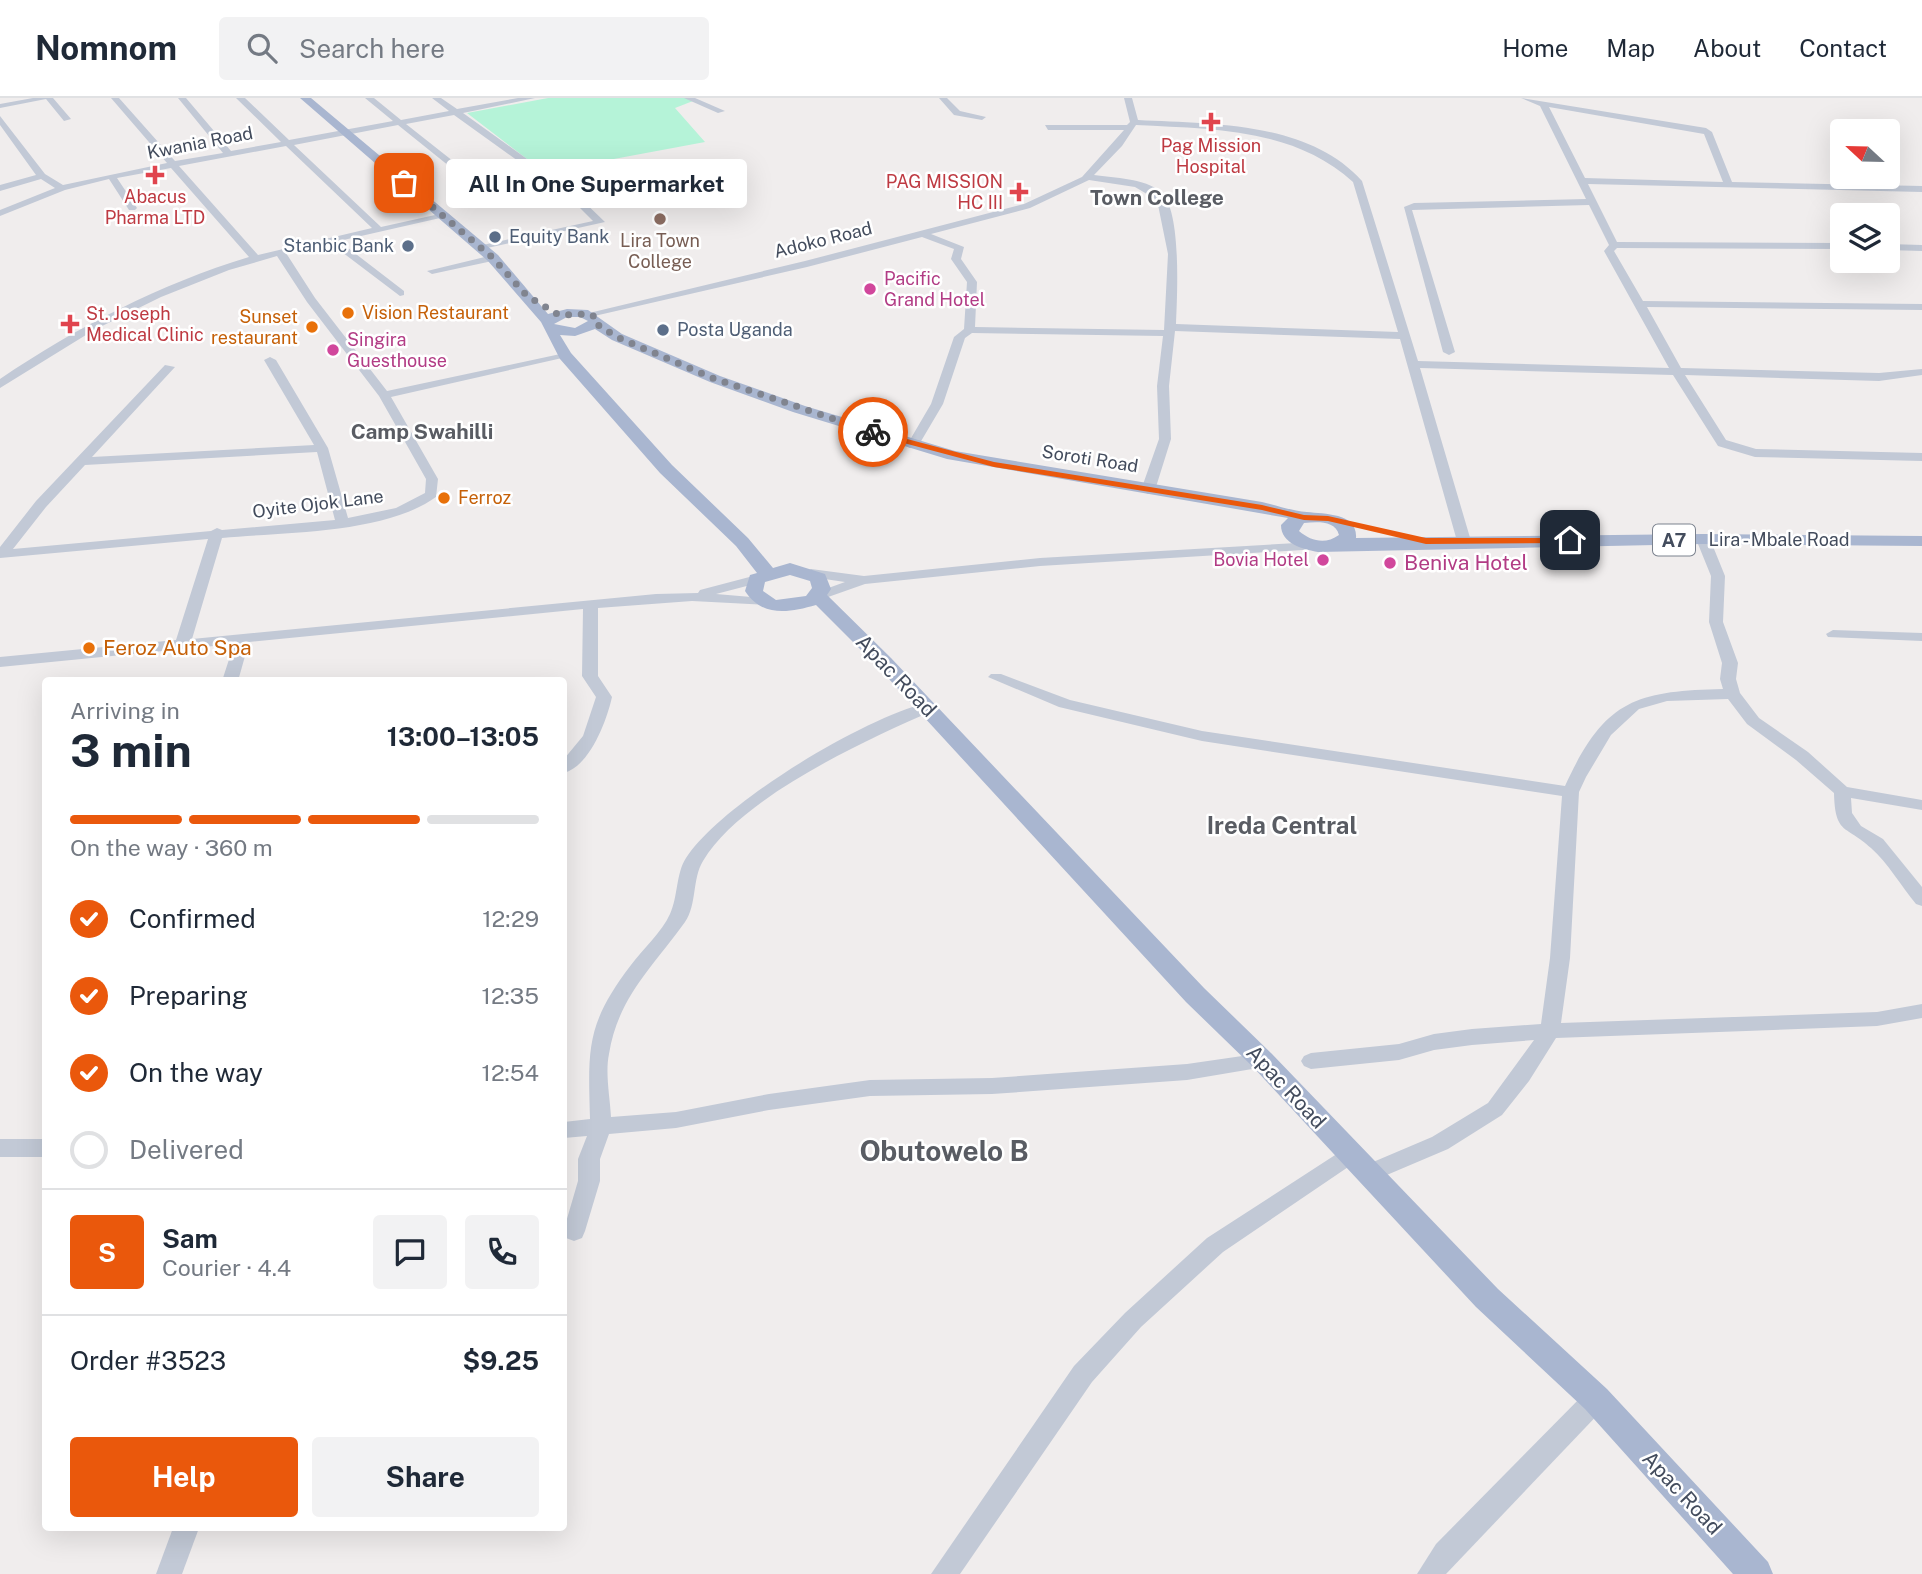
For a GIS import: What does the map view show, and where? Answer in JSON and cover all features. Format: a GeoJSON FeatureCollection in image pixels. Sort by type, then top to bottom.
{"type":"FeatureCollection","features":[{"type":"Feature","properties":{"kind":"main road"},"geometry":{"type":"LineString","coordinates":[[306,98],[493,258],[527,296],[537,312],[553,322],[553,337],[565,356],[666,469],[742,542],[762,577]]}},
{"type":"Feature","properties":{"kind":"main road","name":"A7"},"geometry":{"type":"LineString","coordinates":[[553,322],[590,322],[704,384],[909,448]]}},
{"type":"Feature","properties":{"kind":"main road","name":"Soroti Road"},"geometry":{"type":"LineString","coordinates":[[909,448],[1261,512]]}},
{"type":"Feature","properties":{"kind":"main road","name":"Soroti Road"},"geometry":{"type":"LineString","coordinates":[[909,448],[987,471],[1261,512]]}},
{"type":"Feature","properties":{"kind":"main road","name":"A7"},"geometry":{"type":"LineString","coordinates":[[1261,512],[1295,525],[1336,521],[1426,541]]}},
{"type":"Feature","properties":{"kind":"main road"},"geometry":{"type":"LineString","coordinates":[[1336,521],[1348,533],[1348,537],[1338,544]]}},
{"type":"Feature","properties":{"kind":"main road","name":"A7"},"geometry":{"type":"LineString","coordinates":[[1295,525],[1298,541],[1314,546],[1426,541]]}},
{"type":"Feature","properties":{"kind":"main road","name":"Lira - Mbale Road"},"geometry":{"type":"LineString","coordinates":[[1426,541],[1922,541]]}},
{"type":"Feature","properties":{"kind":"main road"},"geometry":{"type":"LineString","coordinates":[[790,569],[815,590],[785,606],[764,602],[754,591],[762,577],[790,569]]}},
{"type":"Feature","properties":{"kind":"main road","name":"Apac Road"},"geometry":{"type":"LineString","coordinates":[[815,590],[1195,995],[1263,1061],[1358,1165],[1487,1298],[1596,1399],[1756,1574]]}},
{"type":"Feature","properties":{"kind":"street"},"geometry":{"type":"LineString","coordinates":[[0,106],[45,98],[67,119]]}},
{"type":"Feature","properties":{"kind":"street"},"geometry":{"type":"LineString","coordinates":[[115,98],[255,258]]}},
{"type":"Feature","properties":{"kind":"street"},"geometry":{"type":"LineString","coordinates":[[182,98],[229,154]]}},
{"type":"Feature","properties":{"kind":"street"},"geometry":{"type":"LineString","coordinates":[[240,98],[379,230]]}},
{"type":"Feature","properties":{"kind":"street"},"geometry":{"type":"LineString","coordinates":[[369,98],[498,201]]}},
{"type":"Feature","properties":{"kind":"street"},"geometry":{"type":"LineString","coordinates":[[436,98],[574,197],[600,222],[482,248]]}},
{"type":"Feature","properties":{"kind":"street"},"geometry":{"type":"LineString","coordinates":[[344,132],[531,98]]}},
{"type":"Feature","properties":{"kind":"street"},"geometry":{"type":"LineString","coordinates":[[688,98],[721,111]]}},
{"type":"Feature","properties":{"kind":"street"},"geometry":{"type":"LineString","coordinates":[[943,98],[957,113],[982,117]]}},
{"type":"Feature","properties":{"kind":"street"},"geometry":{"type":"LineString","coordinates":[[1128,98],[1132,125]]}},
{"type":"Feature","properties":{"kind":"street"},"geometry":{"type":"LineString","coordinates":[[1525,98],[1543,104],[1708,132],[1728,185]]}},
{"type":"Feature","properties":{"kind":"street"},"geometry":{"type":"LineString","coordinates":[[1543,104],[1614,245]]}},
{"type":"Feature","properties":{"kind":"street"},"geometry":{"type":"LineString","coordinates":[[0,118],[12,142],[42,176],[62,188]]}},
{"type":"Feature","properties":{"kind":"street"},"geometry":{"type":"LineString","coordinates":[[1048,127],[1132,125],[1287,140],[1331,156],[1344,165],[1357,181],[1367,207],[1464,541]]}},
{"type":"Feature","properties":{"kind":"street","name":"Adoko Road"},"geometry":{"type":"LineString","coordinates":[[590,322],[1027,206],[1087,177],[1119,144],[1132,125]]}},
{"type":"Feature","properties":{"kind":"street","name":"Kwania Road"},"geometry":{"type":"LineString","coordinates":[[0,213],[62,188],[111,176],[344,132]]}},
{"type":"Feature","properties":{"kind":"street"},"geometry":{"type":"LineString","coordinates":[[0,188],[42,176]]}},
{"type":"Feature","properties":{"kind":"street"},"geometry":{"type":"LineString","coordinates":[[111,176],[132,208]]}},
{"type":"Feature","properties":{"kind":"street"},"geometry":{"type":"LineString","coordinates":[[1087,177],[1157,192],[1161,199],[1173,254],[1163,386],[1165,439],[1148,490]]}},
{"type":"Feature","properties":{"kind":"street"},"geometry":{"type":"LineString","coordinates":[[1581,181],[1922,189]]}},
{"type":"Feature","properties":{"kind":"street"},"geometry":{"type":"LineString","coordinates":[[1449,352],[1407,209],[1415,206],[1592,202]]}},
{"type":"Feature","properties":{"kind":"street"},"geometry":{"type":"LineString","coordinates":[[0,384],[44,356],[187,283],[255,258],[444,216]]}},
{"type":"Feature","properties":{"kind":"street"},"geometry":{"type":"LineString","coordinates":[[923,235],[959,247],[956,258],[972,282],[969,330]]}},
{"type":"Feature","properties":{"kind":"street"},"geometry":{"type":"LineString","coordinates":[[333,241],[400,293]]}},
{"type":"Feature","properties":{"kind":"street"},"geometry":{"type":"LineString","coordinates":[[1614,245],[1830,246]]}},
{"type":"Feature","properties":{"kind":"street"},"geometry":{"type":"LineString","coordinates":[[1614,245],[1609,251],[1714,436],[1733,449],[1755,453],[1922,457]]}},
{"type":"Feature","properties":{"kind":"street"},"geometry":{"type":"LineString","coordinates":[[1900,247],[1922,248]]}},
{"type":"Feature","properties":{"kind":"street","name":"Oyite Ojok Lane"},"geometry":{"type":"LineString","coordinates":[[1,554],[217,532],[343,523],[386,516],[417,506],[431,494],[432,479],[384,395],[311,300],[280,252]]}},
{"type":"Feature","properties":{"kind":"street"},"geometry":{"type":"LineString","coordinates":[[432,271],[493,258]]}},
{"type":"Feature","properties":{"kind":"street"},"geometry":{"type":"LineString","coordinates":[[1640,304],[1922,307]]}},
{"type":"Feature","properties":{"kind":"street"},"geometry":{"type":"LineString","coordinates":[[909,448],[937,404],[960,337],[969,330],[1169,330],[1405,336]]}},
{"type":"Feature","properties":{"kind":"street"},"geometry":{"type":"LineString","coordinates":[[384,395],[565,356]]}},
{"type":"Feature","properties":{"kind":"street"},"geometry":{"type":"LineString","coordinates":[[271,359],[322,448],[343,523]]}},
{"type":"Feature","properties":{"kind":"street"},"geometry":{"type":"LineString","coordinates":[[1413,364],[1879,377],[1922,382]]}},
{"type":"Feature","properties":{"kind":"street"},"geometry":{"type":"LineString","coordinates":[[1,554],[41,503],[169,367]]}},
{"type":"Feature","properties":{"kind":"street"},"geometry":{"type":"LineString","coordinates":[[1879,377],[1922,372]]}},
{"type":"Feature","properties":{"kind":"street"},"geometry":{"type":"LineString","coordinates":[[80,461],[322,448]]}},
{"type":"Feature","properties":{"kind":"street"},"geometry":{"type":"LineString","coordinates":[[1242,549],[1295,525]]}},
{"type":"Feature","properties":{"kind":"street"},"geometry":{"type":"LineString","coordinates":[[183,645],[217,532]]}},
{"type":"Feature","properties":{"kind":"street"},"geometry":{"type":"LineString","coordinates":[[1703,540],[1718,576],[1716,622],[1730,663],[1728,680],[1732,694],[1753,721],[1802,756],[1842,792],[1922,805]]}},
{"type":"Feature","properties":{"kind":"street"},"geometry":{"type":"LineString","coordinates":[[815,590],[864,580],[1040,562],[1314,546]]}},
{"type":"Feature","properties":{"kind":"street"},"geometry":{"type":"LineString","coordinates":[[692,597],[762,577]]}},
{"type":"Feature","properties":{"kind":"street"},"geometry":{"type":"LineString","coordinates":[[815,590],[864,580]]}},
{"type":"Feature","properties":{"kind":"street"},"geometry":{"type":"LineString","coordinates":[[0,662],[591,604],[692,597],[764,602]]}},
{"type":"Feature","properties":{"kind":"street"},"geometry":{"type":"LineString","coordinates":[[567,764],[598,727],[604,697],[590,676],[593,660],[589,629],[591,604]]}},
{"type":"Feature","properties":{"kind":"street"},"geometry":{"type":"LineString","coordinates":[[1833,634],[1922,637]]}},
{"type":"Feature","properties":{"kind":"street"},"geometry":{"type":"LineString","coordinates":[[231,677],[243,638]]}},
{"type":"Feature","properties":{"kind":"street"},"geometry":{"type":"LineString","coordinates":[[996,677],[1065,704],[1202,736],[1572,792]]}},
{"type":"Feature","properties":{"kind":"street"},"geometry":{"type":"LineString","coordinates":[[944,1574],[1083,1374],[1133,1321],[1215,1245],[1358,1165],[1440,1143],[1495,1109],[1522,1075],[1550,1031],[1560,958],[1572,792],[1577,774],[1604,728],[1631,705],[1657,697],[1732,694]]}},
{"type":"Feature","properties":{"kind":"street"},"geometry":{"type":"LineString","coordinates":[[574,1231],[589,1181],[589,1160],[601,1128],[598,1056],[609,1013],[618,995],[679,916],[693,861],[723,824],[800,770],[862,736],[926,708]]}},
{"type":"Feature","properties":{"kind":"street"},"geometry":{"type":"LineString","coordinates":[[1842,792],[1843,814],[1855,830],[1877,843],[1922,900]]}},
{"type":"Feature","properties":{"kind":"street"},"geometry":{"type":"LineString","coordinates":[[1311,1061],[1399,1052],[1434,1042],[1472,1037],[1550,1031],[1877,1019],[1922,1011]]}},
{"type":"Feature","properties":{"kind":"street"},"geometry":{"type":"LineString","coordinates":[[567,1130],[676,1120],[769,1102],[870,1088],[992,1086],[1187,1072],[1263,1061]]}},
{"type":"Feature","properties":{"kind":"street"},"geometry":{"type":"LineString","coordinates":[[0,1148],[42,1148]]}},
{"type":"Feature","properties":{"kind":"street"},"geometry":{"type":"LineString","coordinates":[[1430,1574],[1445,1553],[1596,1399]]}},
{"type":"Feature","properties":{"kind":"street"},"geometry":{"type":"LineString","coordinates":[[169,1574],[185,1531]]}},
{"type":"Feature","properties":{"kind":"green space"},"geometry":{"type":"Polygon","coordinates":[[[548,98],[686,98],[693,101],[675,108],[705,142],[544,172],[467,113],[548,98]]]}},
{"type":"Feature","properties":{"kind":"way so far"},"geometry":{"type":"LineString","coordinates":[[404,183],[493,258],[527,296],[559,315],[575,312],[590,314],[595,317],[595,323],[617,337],[715,379],[873,432]]}},
{"type":"Feature","properties":{"kind":"place","name":"Pag Mission Hospital"},"geometry":{"type":"Point","coordinates":[1211,122]}},
{"type":"Feature","properties":{"kind":"place","name":"Abacus Pharma LTD"},"geometry":{"type":"Point","coordinates":[155,175]}},
{"type":"Feature","properties":{"kind":"place","name":"All In One Supermarket"},"geometry":{"type":"Point","coordinates":[404,183]}},
{"type":"Feature","properties":{"kind":"place","name":"PAG MISSION HC III"},"geometry":{"type":"Point","coordinates":[1019,192]}},
{"type":"Feature","properties":{"kind":"place","name":"Lira Town College"},"geometry":{"type":"Point","coordinates":[660,219]}},
{"type":"Feature","properties":{"kind":"place","name":"Equity Bank"},"geometry":{"type":"Point","coordinates":[495,237]}},
{"type":"Feature","properties":{"kind":"place","name":"Stanbic Bank"},"geometry":{"type":"Point","coordinates":[408,246]}},
{"type":"Feature","properties":{"kind":"place","name":"Pacific Grand Hotel"},"geometry":{"type":"Point","coordinates":[870,289]}},
{"type":"Feature","properties":{"kind":"place","name":"Vision Restaurant"},"geometry":{"type":"Point","coordinates":[348,313]}},
{"type":"Feature","properties":{"kind":"place","name":"St. Joseph Medical Clinic"},"geometry":{"type":"Point","coordinates":[70,324]}},
{"type":"Feature","properties":{"kind":"place","name":"Sunset restaurant"},"geometry":{"type":"Point","coordinates":[312,327]}},
{"type":"Feature","properties":{"kind":"place","name":"Posta Uganda"},"geometry":{"type":"Point","coordinates":[663,330]}},
{"type":"Feature","properties":{"kind":"place","name":"Singira Guesthouse"},"geometry":{"type":"Point","coordinates":[333,350]}},
{"type":"Feature","properties":{"kind":"place","name":"Ferroz"},"geometry":{"type":"Point","coordinates":[444,498]}},
{"type":"Feature","properties":{"kind":"place","name":"Bovia Hotel"},"geometry":{"type":"Point","coordinates":[1323,560]}},
{"type":"Feature","properties":{"kind":"place","name":"Beniva Hotel"},"geometry":{"type":"Point","coordinates":[1390,563]}},
{"type":"Feature","properties":{"kind":"place","name":"Feroz Auto Spa"},"geometry":{"type":"Point","coordinates":[89,648]}},
{"type":"Feature","properties":{"kind":"district","name":"Town College"},"geometry":{"type":"Point","coordinates":[1157,198]}},
{"type":"Feature","properties":{"kind":"district","name":"Camp Swahilli"},"geometry":{"type":"Point","coordinates":[422,432]}},
{"type":"Feature","properties":{"kind":"district","name":"Ireda Central"},"geometry":{"type":"Point","coordinates":[1282,826]}},
{"type":"Feature","properties":{"kind":"district","name":"Obutowelo B"},"geometry":{"type":"Point","coordinates":[944,1151]}},
{"type":"Feature","properties":{"kind":"route"},"geometry":{"type":"LineString","coordinates":[[873,432],[953,456],[994,465],[1262,507],[1304,517],[1328,518],[1426,541],[1570,540]]}}]}
